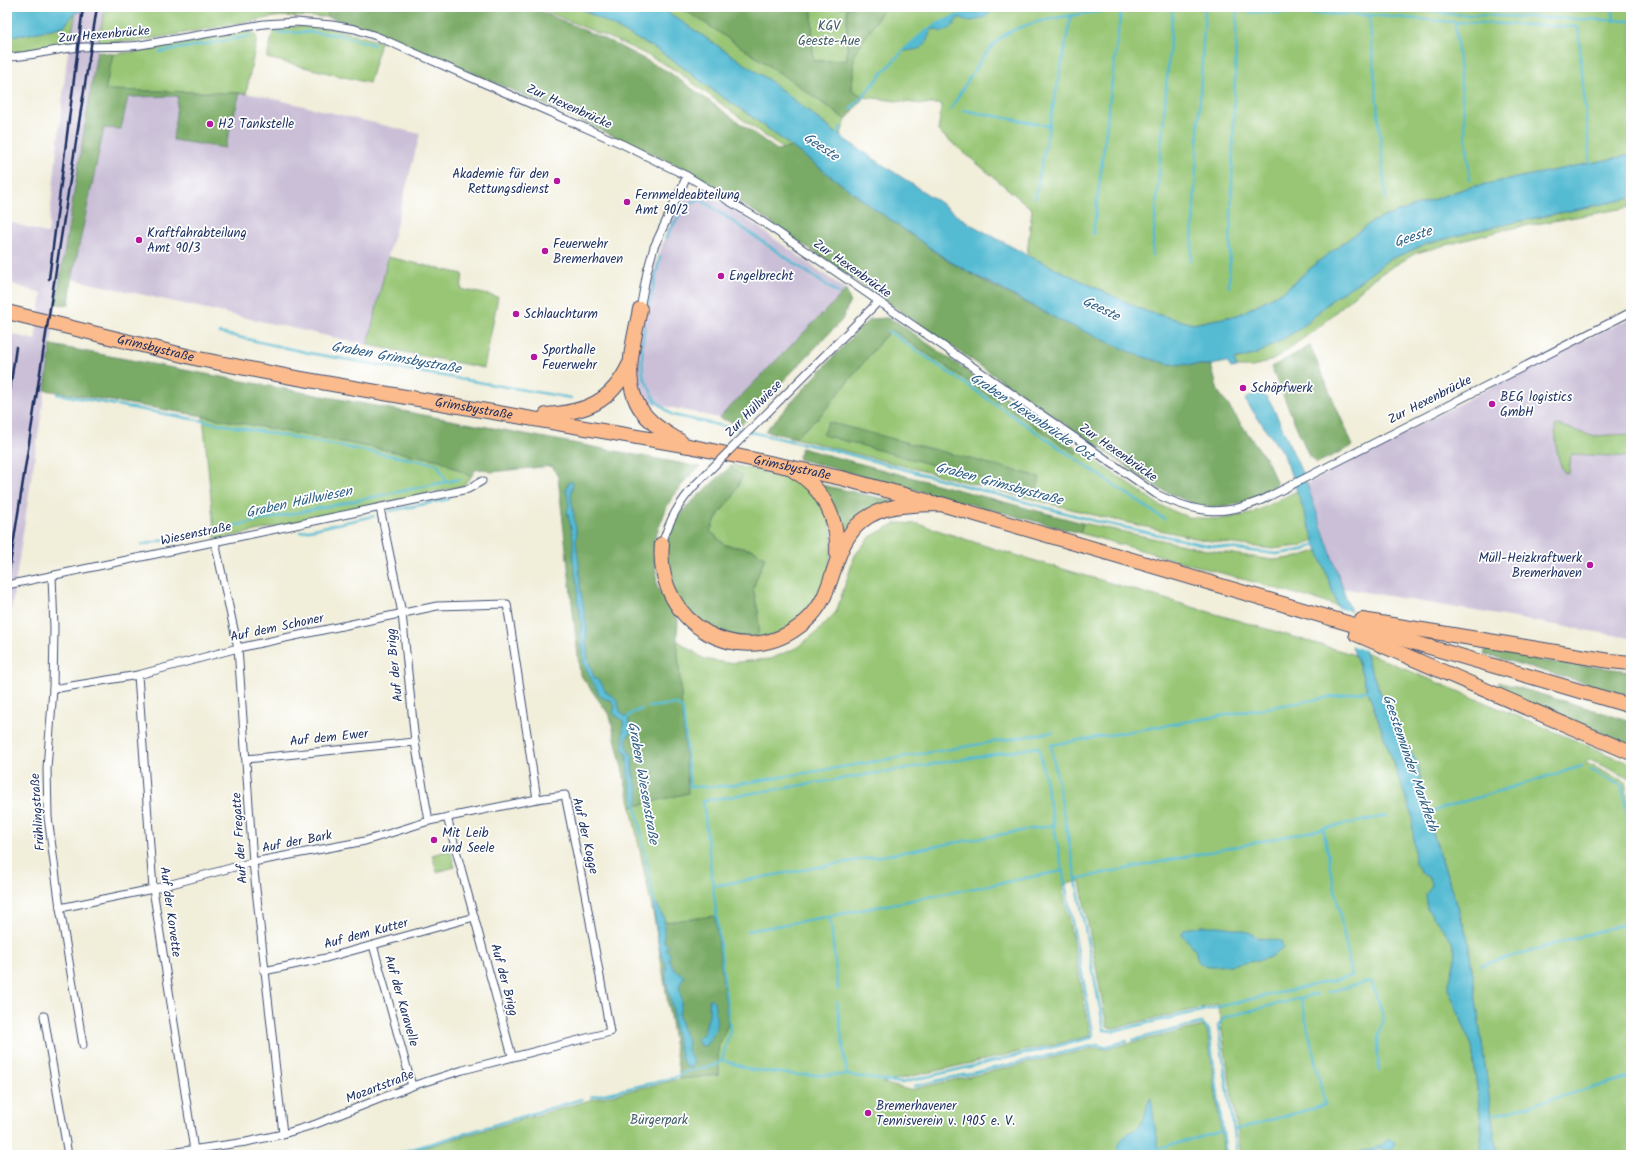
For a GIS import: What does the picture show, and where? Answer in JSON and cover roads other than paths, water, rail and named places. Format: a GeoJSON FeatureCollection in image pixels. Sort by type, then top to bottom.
{"type":"FeatureCollection","features":[{"type":"Feature","properties":{"kind":"highway"},"geometry":{"type":"LineString","coordinates":[[640,309],[629,365],[629,376],[632,391],[643,414],[658,428],[689,446]]}},
{"type":"Feature","properties":{"kind":"highway","name":"Grimsbystraße"},"geometry":{"type":"LineString","coordinates":[[7,312],[199,359],[291,377],[524,416],[689,446],[841,478],[941,504],[1366,630]]}},
{"type":"Feature","properties":{"kind":"highway"},"geometry":{"type":"LineString","coordinates":[[524,416],[575,412],[595,404],[615,387],[629,365]]}},
{"type":"Feature","properties":{"kind":"highway"},"geometry":{"type":"LineString","coordinates":[[785,466],[815,488],[826,504],[834,522],[836,534],[836,560]]}},
{"type":"Feature","properties":{"kind":"highway"},"geometry":{"type":"LineString","coordinates":[[662,544],[661,553],[665,581],[678,609],[689,620],[701,630],[719,639],[739,643],[770,641],[789,633],[806,621],[819,606],[829,588],[836,560],[846,537],[854,528],[874,513],[898,506],[941,504]]}},
{"type":"Feature","properties":{"kind":"highway"},"geometry":{"type":"LineString","coordinates":[[1366,630],[1631,663]]}},
{"type":"Feature","properties":{"kind":"highway"},"geometry":{"type":"LineString","coordinates":[[1366,630],[1631,706]]}},
{"type":"Feature","properties":{"kind":"highway"},"geometry":{"type":"LineString","coordinates":[[1366,630],[1631,753]]}},
{"type":"Feature","properties":{"kind":"street","name":"Zur Hexenbrücke"},"geometry":{"type":"LineString","coordinates":[[7,58],[70,48],[99,46],[127,47],[264,24],[296,22],[332,25],[355,29],[376,36],[430,58],[622,144],[687,176],[757,218],[1156,494],[1174,503],[1194,509],[1228,511],[1262,500],[1631,312]]}},
{"type":"Feature","properties":{"kind":"street"},"geometry":{"type":"LineString","coordinates":[[640,309],[647,272],[654,247],[687,176]]}},
{"type":"Feature","properties":{"kind":"street","name":"Zur Hüllwiese"},"geometry":{"type":"LineString","coordinates":[[662,544],[672,514],[696,484],[878,302]]}},
{"type":"Feature","properties":{"kind":"street","name":"Wiesenstraße"},"geometry":{"type":"LineString","coordinates":[[7,585],[468,489],[482,481]]}},
{"type":"Feature","properties":{"kind":"street","name":"Auf der Brigg"},"geometry":{"type":"LineString","coordinates":[[380,508],[402,613],[414,742],[429,821]]}},
{"type":"Feature","properties":{"kind":"street","name":"Auf der Fregatte"},"geometry":{"type":"LineString","coordinates":[[215,542],[238,648],[253,862],[282,1134]]}},
{"type":"Feature","properties":{"kind":"street","name":"Frühlingstraße"},"geometry":{"type":"LineString","coordinates":[[52,576],[54,628],[53,688],[47,768],[48,817],[60,908],[83,1045]]}},
{"type":"Feature","properties":{"kind":"street","name":"Auf dem Schoner"},"geometry":{"type":"LineString","coordinates":[[53,688],[138,674],[238,648],[437,606],[507,604],[537,799]]}},
{"type":"Feature","properties":{"kind":"street","name":"Auf der Korvette"},"geometry":{"type":"LineString","coordinates":[[138,674],[153,889],[194,1150]]}},
{"type":"Feature","properties":{"kind":"street","name":"Auf dem Ewer"},"geometry":{"type":"LineString","coordinates":[[246,759],[414,742]]}},
{"type":"Feature","properties":{"kind":"street","name":"Auf der Kogge"},"geometry":{"type":"LineString","coordinates":[[537,799],[564,795],[585,894],[610,1032]]}},
{"type":"Feature","properties":{"kind":"street","name":"Auf der Bark"},"geometry":{"type":"LineString","coordinates":[[60,908],[153,889],[253,862],[365,841],[429,821],[537,799]]}},
{"type":"Feature","properties":{"kind":"street","name":"Auf der Brigg"},"geometry":{"type":"LineString","coordinates":[[447,817],[512,1056]]}},
{"type":"Feature","properties":{"kind":"street","name":"Auf dem Kutter"},"geometry":{"type":"LineString","coordinates":[[264,971],[326,958],[474,917]]}},
{"type":"Feature","properties":{"kind":"street","name":"Auf der Karavelle"},"geometry":{"type":"LineString","coordinates":[[373,945],[412,1086]]}},
{"type":"Feature","properties":{"kind":"street"},"geometry":{"type":"LineString","coordinates":[[44,1016],[68,1155]]}},
{"type":"Feature","properties":{"kind":"street","name":"Mozartstraße"},"geometry":{"type":"LineString","coordinates":[[156,1155],[246,1142],[282,1134],[316,1124],[412,1086],[463,1070],[512,1056],[610,1032]]}},
{"type":"Feature","properties":{"kind":"water"},"geometry":{"type":"Polygon","coordinates":[[[7,7],[114,7],[76,12],[64,26],[25,35],[7,36],[7,7]]]}},
{"type":"Feature","properties":{"kind":"water","name":"Geeste"},"geometry":{"type":"Polygon","coordinates":[[[578,7],[660,7],[770,81],[838,135],[968,223],[1027,255],[1145,311],[1193,324],[1238,315],[1285,290],[1319,261],[1373,221],[1466,188],[1631,155],[1631,198],[1474,231],[1427,244],[1388,260],[1359,282],[1335,297],[1300,329],[1257,354],[1234,360],[1237,367],[1231,368],[1227,362],[1211,365],[1169,364],[1140,356],[1061,321],[949,261],[875,209],[747,113],[715,92],[681,66],[656,49],[578,7]]]}},
{"type":"Feature","properties":{"kind":"water"},"geometry":{"type":"Polygon","coordinates":[[[994,7],[986,17],[965,21],[962,18],[958,18],[953,26],[946,31],[940,32],[937,29],[931,30],[927,41],[922,47],[916,50],[904,51],[924,32],[942,22],[968,12],[994,7]]]}},
{"type":"Feature","properties":{"kind":"water","name":"Geestemünder Markfleth"},"geometry":{"type":"Polygon","coordinates":[[[1256,392],[1266,397],[1272,405],[1307,484],[1369,665],[1392,721],[1418,764],[1420,795],[1468,939],[1497,1155],[1479,1155],[1482,1132],[1472,1046],[1448,988],[1456,955],[1451,939],[1427,909],[1426,894],[1432,886],[1429,878],[1422,873],[1415,863],[1412,815],[1284,455],[1245,400],[1256,392]]]}},
{"type":"Feature","properties":{"kind":"water"},"geometry":{"type":"Polygon","coordinates":[[[570,481],[573,482],[571,496],[577,536],[576,541],[580,586],[587,628],[586,640],[588,659],[594,677],[602,684],[606,692],[614,697],[618,702],[620,711],[624,716],[628,717],[631,732],[626,739],[628,750],[633,757],[632,770],[638,792],[637,804],[635,803],[628,775],[627,756],[623,749],[623,721],[613,713],[615,706],[611,700],[600,696],[584,664],[581,634],[582,626],[577,598],[578,588],[573,561],[573,538],[567,511],[569,505],[566,489],[570,481]]]}},
{"type":"Feature","properties":{"kind":"water"},"geometry":{"type":"Polygon","coordinates":[[[653,904],[657,904],[664,918],[664,941],[668,946],[666,950],[670,954],[669,960],[674,969],[684,976],[679,986],[682,1000],[679,1015],[684,1034],[688,1039],[687,1050],[694,1061],[692,1067],[686,1067],[682,1060],[674,1026],[673,1010],[666,981],[666,965],[659,948],[653,904]]]}},
{"type":"Feature","properties":{"kind":"water"},"geometry":{"type":"Polygon","coordinates":[[[1201,926],[1233,928],[1251,933],[1258,938],[1281,941],[1283,948],[1268,958],[1234,964],[1206,966],[1199,962],[1194,948],[1181,934],[1185,929],[1201,926]]]}},
{"type":"Feature","properties":{"kind":"water"},"geometry":{"type":"Polygon","coordinates":[[[710,998],[714,1001],[716,1025],[710,1040],[705,1046],[700,1045],[697,1039],[704,1033],[709,1014],[710,998]]]}},
{"type":"Feature","properties":{"kind":"water"},"geometry":{"type":"Polygon","coordinates":[[[1151,1098],[1154,1124],[1158,1141],[1158,1147],[1155,1155],[1118,1155],[1119,1146],[1124,1137],[1141,1124],[1147,1105],[1151,1098]]]}},
{"type":"Feature","properties":{"kind":"water"},"geometry":{"type":"Polygon","coordinates":[[[1388,1139],[1394,1141],[1395,1144],[1392,1150],[1380,1149],[1361,1155],[1359,1152],[1381,1146],[1388,1139]]]}},
{"type":"Feature","properties":{"kind":"waterway"},"geometry":{"type":"LineString","coordinates":[[850,110],[896,58],[915,39],[926,31],[949,19],[966,13],[992,7]]}},
{"type":"Feature","properties":{"kind":"waterway"},"geometry":{"type":"LineString","coordinates":[[950,110],[987,52],[1003,36],[1015,29],[1030,24],[1068,16],[1139,7]]}},
{"type":"Feature","properties":{"kind":"waterway"},"geometry":{"type":"LineString","coordinates":[[1152,256],[1173,7]]}},
{"type":"Feature","properties":{"kind":"waterway"},"geometry":{"type":"LineString","coordinates":[[1191,261],[1205,7]]}},
{"type":"Feature","properties":{"kind":"waterway"},"geometry":{"type":"LineString","coordinates":[[1229,287],[1237,7]]}},
{"type":"Feature","properties":{"kind":"waterway"},"geometry":{"type":"LineString","coordinates":[[1325,7],[1436,11],[1447,14],[1631,21]]}},
{"type":"Feature","properties":{"kind":"waterway"},"geometry":{"type":"LineString","coordinates":[[1612,7],[1614,20]]}},
{"type":"Feature","properties":{"kind":"waterway"},"geometry":{"type":"LineString","coordinates":[[1093,234],[1121,9]]}},
{"type":"Feature","properties":{"kind":"waterway"},"geometry":{"type":"LineString","coordinates":[[1249,12],[1369,15],[1455,22],[1578,27],[1590,163]]}},
{"type":"Feature","properties":{"kind":"waterway"},"geometry":{"type":"LineString","coordinates":[[1369,15],[1386,200]]}},
{"type":"Feature","properties":{"kind":"waterway"},"geometry":{"type":"LineString","coordinates":[[1035,198],[1071,16]]}},
{"type":"Feature","properties":{"kind":"waterway"},"geometry":{"type":"LineString","coordinates":[[1455,22],[1470,179]]}},
{"type":"Feature","properties":{"kind":"waterway"},"geometry":{"type":"LineString","coordinates":[[278,33],[310,32],[340,35],[374,45]]}},
{"type":"Feature","properties":{"kind":"waterway"},"geometry":{"type":"LineString","coordinates":[[160,52],[251,36]]}},
{"type":"Feature","properties":{"kind":"waterway"},"geometry":{"type":"LineString","coordinates":[[963,110],[1049,126]]}},
{"type":"Feature","properties":{"kind":"waterway"},"geometry":{"type":"LineString","coordinates":[[836,137],[841,127]]}},
{"type":"Feature","properties":{"kind":"waterway"},"geometry":{"type":"LineString","coordinates":[[666,238],[686,205],[700,199],[838,293]]}},
{"type":"Feature","properties":{"kind":"waterway"},"geometry":{"type":"LineString","coordinates":[[649,307],[660,257]]}},
{"type":"Feature","properties":{"kind":"waterway","name":"Graben Grimsbystraße"},"geometry":{"type":"LineString","coordinates":[[645,324],[642,347],[643,375],[655,400],[672,415],[833,450],[1095,521],[1206,545],[1276,554],[1303,550],[1319,543]]}},
{"type":"Feature","properties":{"kind":"waterway","name":"Graben Hexenbrücke Ost"},"geometry":{"type":"LineString","coordinates":[[888,331],[1164,519]]}},
{"type":"Feature","properties":{"kind":"waterway","name":"Graben Grimsbystraße"},"geometry":{"type":"LineString","coordinates":[[220,333],[309,353],[571,398]]}},
{"type":"Feature","properties":{"kind":"waterway"},"geometry":{"type":"LineString","coordinates":[[57,394],[437,464],[447,482]]}},
{"type":"Feature","properties":{"kind":"waterway","name":"Graben Hüllwiesen"},"geometry":{"type":"LineString","coordinates":[[141,545],[460,479]]}},
{"type":"Feature","properties":{"kind":"waterway"},"geometry":{"type":"LineString","coordinates":[[390,511],[449,499]]}},
{"type":"Feature","properties":{"kind":"waterway"},"geometry":{"type":"LineString","coordinates":[[300,532],[374,516]]}},
{"type":"Feature","properties":{"kind":"waterway"},"geometry":{"type":"LineString","coordinates":[[1323,828],[1352,976],[1113,1031],[1104,1030],[1051,745],[1371,690]]}},
{"type":"Feature","properties":{"kind":"waterway"},"geometry":{"type":"LineString","coordinates":[[649,707],[676,704],[683,709],[690,787],[727,786],[1053,732]]}},
{"type":"Feature","properties":{"kind":"waterway"},"geometry":{"type":"LineString","coordinates":[[628,717],[632,713],[642,709]]}},
{"type":"Feature","properties":{"kind":"waterway"},"geometry":{"type":"LineString","coordinates":[[591,1097],[674,1078],[688,1071],[716,1065],[722,1060],[730,1030],[703,801],[1039,747],[1092,1027],[1093,1034],[1091,1038],[901,1083],[847,1075],[799,1075],[752,1070],[722,1060]]}},
{"type":"Feature","properties":{"kind":"waterway","name":"Geestemünder Markfleth"},"geometry":{"type":"LineString","coordinates":[[1423,814],[1582,766]]}},
{"type":"Feature","properties":{"kind":"waterway"},"geometry":{"type":"LineString","coordinates":[[1591,770],[1622,786],[1631,837]]}},
{"type":"Feature","properties":{"kind":"waterway","name":"Graben Wiesenstraße"},"geometry":{"type":"LineString","coordinates":[[635,801],[655,906]]}},
{"type":"Feature","properties":{"kind":"waterway"},"geometry":{"type":"LineString","coordinates":[[1076,879],[1386,816]]}},
{"type":"Feature","properties":{"kind":"waterway"},"geometry":{"type":"LineString","coordinates":[[713,886],[1054,825]]}},
{"type":"Feature","properties":{"kind":"waterway"},"geometry":{"type":"LineString","coordinates":[[830,916],[1062,871]]}},
{"type":"Feature","properties":{"kind":"waterway"},"geometry":{"type":"LineString","coordinates":[[748,931],[830,916],[838,990]]}},
{"type":"Feature","properties":{"kind":"waterway"},"geometry":{"type":"LineString","coordinates":[[1481,965],[1631,922]]}},
{"type":"Feature","properties":{"kind":"waterway"},"geometry":{"type":"LineString","coordinates":[[1328,992],[1371,981],[1384,1018],[1379,1035],[1377,1054],[1380,1071]]}},
{"type":"Feature","properties":{"kind":"waterway"},"geometry":{"type":"LineString","coordinates":[[1234,1130],[1218,1025],[1225,1017],[1317,994]]}},
{"type":"Feature","properties":{"kind":"waterway"},"geometry":{"type":"LineString","coordinates":[[1237,1155],[1234,1130],[1325,1105],[1301,998]]}},
{"type":"Feature","properties":{"kind":"waterway"},"geometry":{"type":"LineString","coordinates":[[837,1002],[847,1075]]}},
{"type":"Feature","properties":{"kind":"waterway"},"geometry":{"type":"LineString","coordinates":[[1133,1040],[1202,1023],[1209,1030],[1226,1155]]}},
{"type":"Feature","properties":{"kind":"waterway"},"geometry":{"type":"LineString","coordinates":[[914,1086],[1097,1045],[1104,1047],[1127,1041]]}},
{"type":"Feature","properties":{"kind":"waterway"},"geometry":{"type":"LineString","coordinates":[[1494,1115],[1631,1077]]}},
{"type":"Feature","properties":{"kind":"waterway"},"geometry":{"type":"LineString","coordinates":[[392,1155],[582,1099]]}},
{"type":"Feature","properties":{"kind":"waterway"},"geometry":{"type":"LineString","coordinates":[[1155,1149],[1223,1131]]}},
{"type":"Feature","properties":{"kind":"railway"},"geometry":{"type":"LineString","coordinates":[[49,279],[83,7]]}},
{"type":"Feature","properties":{"kind":"railway"},"geometry":{"type":"LineString","coordinates":[[7,584],[97,7]]}},
{"type":"Feature","properties":{"kind":"railway"},"geometry":{"type":"LineString","coordinates":[[7,350],[8,346]]}},
{"type":"Feature","properties":{"kind":"railway"},"geometry":{"type":"LineString","coordinates":[[7,411],[16,347]]}},
{"type":"Feature","properties":{"kind":"place","name":"H2 Tankstelle"},"geometry":{"type":"Point","coordinates":[210,124]}},
{"type":"Feature","properties":{"kind":"place","name":"Akademie für den Rettungsdienst"},"geometry":{"type":"Point","coordinates":[557,181]}},
{"type":"Feature","properties":{"kind":"place","name":"Fernmeldeabteilung Amt 90/2"},"geometry":{"type":"Point","coordinates":[627,202]}},
{"type":"Feature","properties":{"kind":"place","name":"Kraftfahrabteilung Amt 90/3"},"geometry":{"type":"Point","coordinates":[139,240]}},
{"type":"Feature","properties":{"kind":"place","name":"Feuerwehr Bremerhaven"},"geometry":{"type":"Point","coordinates":[545,251]}},
{"type":"Feature","properties":{"kind":"place","name":"Engelbrecht"},"geometry":{"type":"Point","coordinates":[721,276]}},
{"type":"Feature","properties":{"kind":"place","name":"Schlauchturm"},"geometry":{"type":"Point","coordinates":[516,314]}},
{"type":"Feature","properties":{"kind":"place","name":"Sporthalle Feuerwehr"},"geometry":{"type":"Point","coordinates":[534,357]}},
{"type":"Feature","properties":{"kind":"place","name":"Schöpfwerk"},"geometry":{"type":"Point","coordinates":[1243,388]}},
{"type":"Feature","properties":{"kind":"place","name":"BEG logistics GmbH"},"geometry":{"type":"Point","coordinates":[1492,404]}},
{"type":"Feature","properties":{"kind":"place","name":"Müll-Heizkraftwerk Bremerhaven"},"geometry":{"type":"Point","coordinates":[1590,565]}},
{"type":"Feature","properties":{"kind":"place","name":"Mit Leib und Seele"},"geometry":{"type":"Point","coordinates":[434,840]}},
{"type":"Feature","properties":{"kind":"place","name":"Bremerhavener Tennisverein v. 1905 e. V."},"geometry":{"type":"Point","coordinates":[868,1113]}},
{"type":"Feature","properties":{"kind":"park label","name":"KGV Geeste-Aue"},"geometry":{"type":"Point","coordinates":[829,34]}},
{"type":"Feature","properties":{"kind":"park label","name":"Bürgerpark"},"geometry":{"type":"Point","coordinates":[659,1120]}}]}
